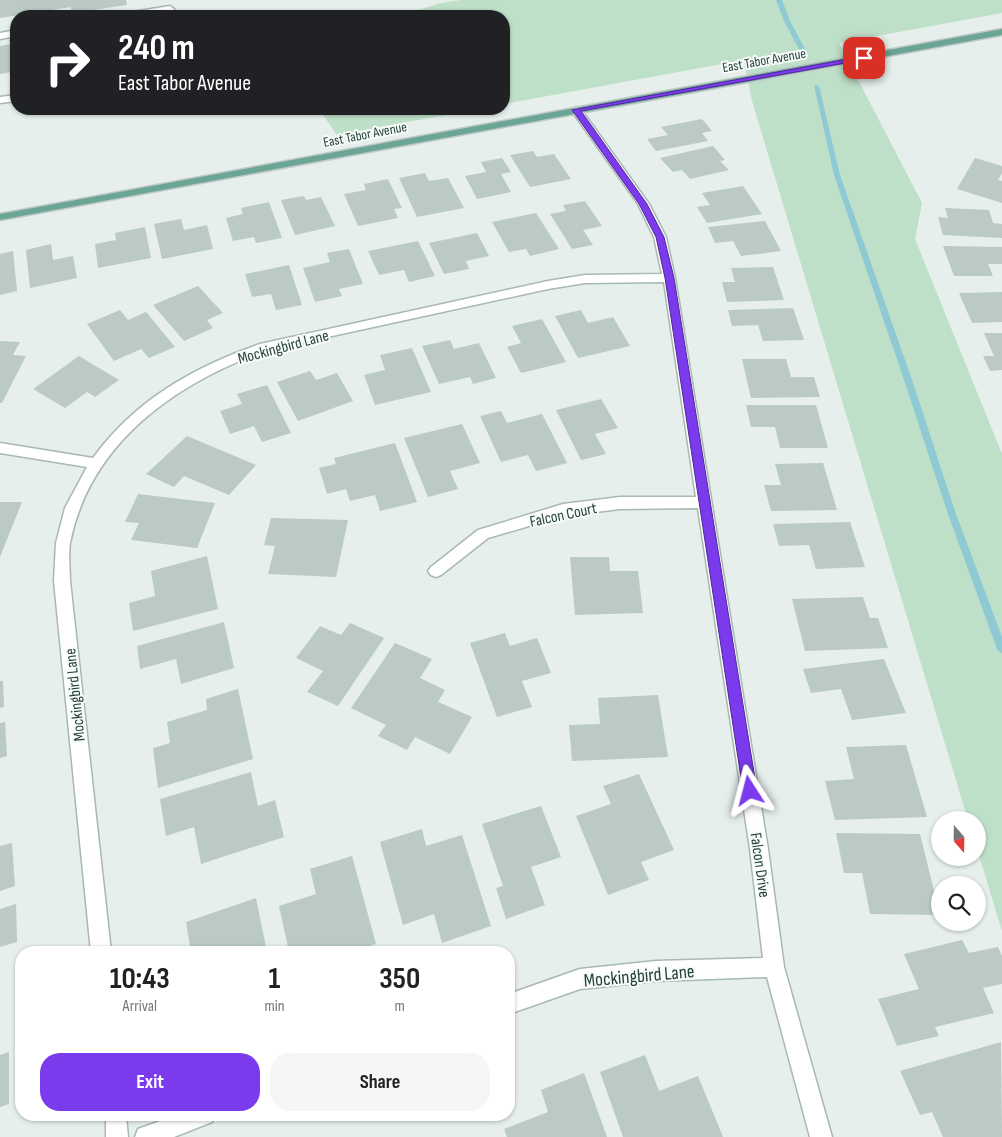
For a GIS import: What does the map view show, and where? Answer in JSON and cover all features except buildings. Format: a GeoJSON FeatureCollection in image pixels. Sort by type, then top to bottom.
{"type":"FeatureCollection","features":[{"type":"Feature","properties":{"kind":"main road","name":"East Tabor Avenue"},"geometry":{"type":"LineString","coordinates":[[0,217],[1002,32]]}},
{"type":"Feature","properties":{"kind":"street","name":"Falcon Drive"},"geometry":{"type":"LineString","coordinates":[[576,110],[643,204],[660,237],[669,278],[759,848],[774,968],[821,1137]]}},
{"type":"Feature","properties":{"kind":"street","name":"Mockingbird Lane"},"geometry":{"type":"LineString","coordinates":[[100,946],[62,581],[63,543],[76,502],[95,463],[130,425],[163,396],[208,368],[264,348],[548,285],[585,279],[669,278]]}},
{"type":"Feature","properties":{"kind":"street"},"geometry":{"type":"LineString","coordinates":[[0,448],[95,463]]}},
{"type":"Feature","properties":{"kind":"street","name":"Falcon Court"},"geometry":{"type":"LineString","coordinates":[[436,571],[483,534],[563,510],[620,502],[704,502]]}},
{"type":"Feature","properties":{"kind":"street","name":"Mockingbird Lane"},"geometry":{"type":"LineString","coordinates":[[515,1002],[580,978],[656,971],[774,968]]}},
{"type":"Feature","properties":{"kind":"street"},"geometry":{"type":"LineString","coordinates":[[116,1121],[117,1137]]}},
{"type":"Feature","properties":{"kind":"street"},"geometry":{"type":"LineString","coordinates":[[146,1137],[189,1121]]}},
{"type":"Feature","properties":{"kind":"green space"},"geometry":{"type":"Polygon","coordinates":[[[462,0],[1002,0],[1002,13],[839,43],[922,203],[915,239],[1002,454],[1002,931],[982,866],[986,866],[986,811],[965,811],[752,101],[744,60],[510,103],[510,10],[418,10],[441,3],[462,0]]]}},
{"type":"Feature","properties":{"kind":"green space"},"geometry":{"type":"Polygon","coordinates":[[[323,115],[445,115],[337,135],[323,115]]]}},
{"type":"Feature","properties":{"kind":"waterway"},"geometry":{"type":"LineString","coordinates":[[779,0],[787,21],[802,49]]}},
{"type":"Feature","properties":{"kind":"waterway"},"geometry":{"type":"LineString","coordinates":[[816,86],[837,175],[952,514],[1002,649]]}},
{"type":"Feature","properties":{"kind":"route"},"geometry":{"type":"LineString","coordinates":[[750,791],[669,278],[660,237],[643,204],[576,110],[864,58]]}}]}
